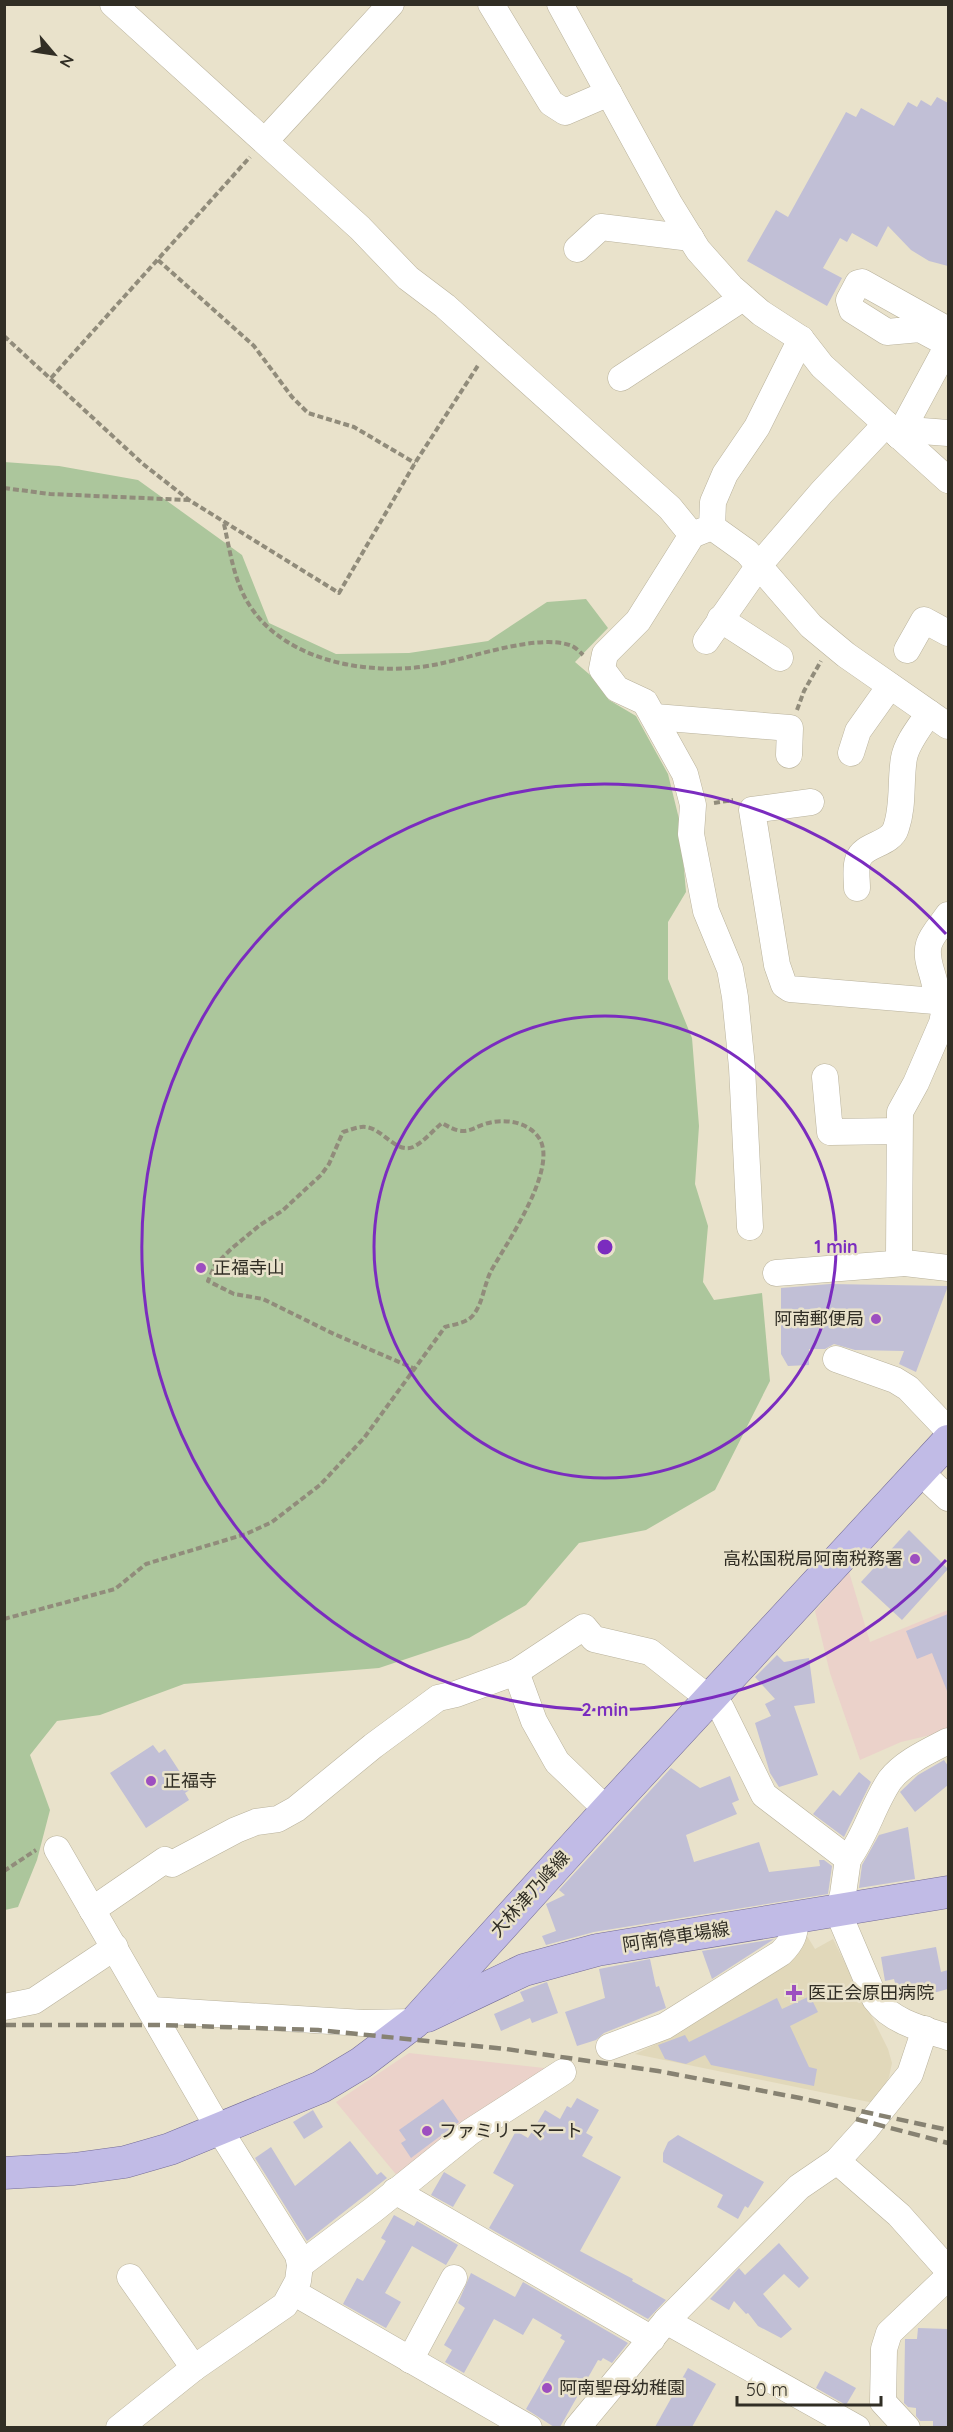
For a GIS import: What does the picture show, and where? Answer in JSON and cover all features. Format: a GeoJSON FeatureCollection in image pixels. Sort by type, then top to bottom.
{"type":"FeatureCollection","features":[{"type":"Feature","properties":{"kind":"main road","name":"大林津乃峰線"},"geometry":{"type":"LineString","coordinates":[[4,2173],[74,2169],[125,2162],[170,2149],[321,2087],[361,2063],[415,2022],[607,1810],[948,1441]]}},
{"type":"Feature","properties":{"kind":"main road","name":"阿南停車場線"},"geometry":{"type":"LineString","coordinates":[[415,2022],[524,1970],[597,1950],[948,1892]]}},
{"type":"Feature","properties":{"kind":"street"},"geometry":{"type":"LineString","coordinates":[[112,4],[360,228],[408,278],[445,306],[670,508],[702,531],[747,552],[760,564],[811,626],[831,643],[939,720],[908,746],[904,758],[903,795],[896,830],[890,837],[862,853],[858,860],[857,888]]}},
{"type":"Feature","properties":{"kind":"street"},"geometry":{"type":"LineString","coordinates":[[265,141],[392,4]]}},
{"type":"Feature","properties":{"kind":"street"},"geometry":{"type":"LineString","coordinates":[[491,4],[551,103],[565,112],[609,93]]}},
{"type":"Feature","properties":{"kind":"street"},"geometry":{"type":"LineString","coordinates":[[560,4],[669,203],[711,265],[761,313],[801,339],[822,366],[948,480]]}},
{"type":"Feature","properties":{"kind":"street"},"geometry":{"type":"LineString","coordinates":[[577,249],[601,227],[691,238]]}},
{"type":"Feature","properties":{"kind":"street"},"geometry":{"type":"LineString","coordinates":[[706,641],[760,564],[822,492],[893,430],[948,345],[920,329],[887,332],[852,310],[849,300],[858,283],[862,282],[948,330]]}},
{"type":"Feature","properties":{"kind":"street"},"geometry":{"type":"LineString","coordinates":[[621,378],[743,298]]}},
{"type":"Feature","properties":{"kind":"street"},"geometry":{"type":"LineString","coordinates":[[750,1227],[742,1067],[735,997],[730,969],[703,900],[691,834],[693,805],[685,774],[645,702],[618,689],[602,669],[605,654],[638,621],[702,531],[725,474],[757,427],[801,339]]}},
{"type":"Feature","properties":{"kind":"street"},"geometry":{"type":"LineString","coordinates":[[893,430],[948,433]]}},
{"type":"Feature","properties":{"kind":"street"},"geometry":{"type":"LineString","coordinates":[[720,619],[780,658]]}},
{"type":"Feature","properties":{"kind":"street"},"geometry":{"type":"LineString","coordinates":[[907,650],[924,620],[948,633]]}},
{"type":"Feature","properties":{"kind":"street"},"geometry":{"type":"LineString","coordinates":[[851,753],[858,731],[890,686]]}},
{"type":"Feature","properties":{"kind":"street"},"geometry":{"type":"LineString","coordinates":[[655,717],[790,728],[789,755]]}},
{"type":"Feature","properties":{"kind":"street"},"geometry":{"type":"LineString","coordinates":[[811,802],[752,810],[777,965],[784,985],[790,989],[942,1009]]}},
{"type":"Feature","properties":{"kind":"street"},"geometry":{"type":"LineString","coordinates":[[905,1263],[899,1255],[899,1131],[902,1105],[916,1083],[942,1023],[942,1009],[928,959],[929,943],[948,915]]}},
{"type":"Feature","properties":{"kind":"street"},"geometry":{"type":"LineString","coordinates":[[825,1077],[830,1132],[899,1131]]}},
{"type":"Feature","properties":{"kind":"street"},"geometry":{"type":"LineString","coordinates":[[776,1273],[905,1263],[948,1268]]}},
{"type":"Feature","properties":{"kind":"street"},"geometry":{"type":"LineString","coordinates":[[836,1359],[895,1380],[908,1388],[948,1430]]}},
{"type":"Feature","properties":{"kind":"street"},"geometry":{"type":"LineString","coordinates":[[920,1472],[948,1498]]}},
{"type":"Feature","properties":{"kind":"street"},"geometry":{"type":"LineString","coordinates":[[92,1910],[165,1860],[172,1864],[236,1830],[256,1822],[278,1819],[296,1809],[373,1746],[438,1698],[456,1694],[516,1672],[584,1627],[594,1639],[650,1652],[721,1708],[727,1716],[764,1795],[848,1858]]}},
{"type":"Feature","properties":{"kind":"street"},"geometry":{"type":"LineString","coordinates":[[516,1672],[534,1721],[557,1762],[607,1810]]}},
{"type":"Feature","properties":{"kind":"street"},"geometry":{"type":"LineString","coordinates":[[577,2427],[659,2330],[799,2187],[837,2161],[910,2074],[937,2033],[894,2017],[883,2010],[875,1999],[837,1911],[843,1894],[848,1858],[858,1845],[874,1809],[892,1778],[914,1759],[948,1741]]}},
{"type":"Feature","properties":{"kind":"street"},"geometry":{"type":"LineString","coordinates":[[57,1849],[219,2129],[298,2255],[300,2265],[298,2282],[285,2305],[194,2368],[119,2427]]}},
{"type":"Feature","properties":{"kind":"street"},"geometry":{"type":"LineString","coordinates":[[609,2047],[665,2026],[781,1953],[792,1943],[796,1929],[795,1918]]}},
{"type":"Feature","properties":{"kind":"street"},"geometry":{"type":"LineString","coordinates":[[4,2007],[34,2001],[115,1947]]}},
{"type":"Feature","properties":{"kind":"street"},"geometry":{"type":"LineString","coordinates":[[152,2010],[363,2023],[415,2022]]}},
{"type":"Feature","properties":{"kind":"street"},"geometry":{"type":"LineString","coordinates":[[300,2265],[470,2132],[563,2072]]}},
{"type":"Feature","properties":{"kind":"street"},"geometry":{"type":"LineString","coordinates":[[837,2161],[899,2215],[948,2270]]}},
{"type":"Feature","properties":{"kind":"street"},"geometry":{"type":"LineString","coordinates":[[395,2191],[659,2330],[857,2427]]}},
{"type":"Feature","properties":{"kind":"street"},"geometry":{"type":"LineString","coordinates":[[130,2277],[194,2368]]}},
{"type":"Feature","properties":{"kind":"street"},"geometry":{"type":"LineString","coordinates":[[907,2427],[883,2402],[884,2349],[889,2333],[948,2277]]}},
{"type":"Feature","properties":{"kind":"street"},"geometry":{"type":"LineString","coordinates":[[410,2360],[454,2278]]}},
{"type":"Feature","properties":{"kind":"street"},"geometry":{"type":"LineString","coordinates":[[293,2292],[529,2427]]}},
{"type":"Feature","properties":{"kind":"path"},"geometry":{"type":"LineString","coordinates":[[51,378],[265,141]]}},
{"type":"Feature","properties":{"kind":"path"},"geometry":{"type":"LineString","coordinates":[[158,260],[254,346],[292,397],[308,413],[354,427],[415,463]]}},
{"type":"Feature","properties":{"kind":"path"},"geometry":{"type":"LineString","coordinates":[[4,336],[143,464],[189,500],[339,593],[415,463],[481,360],[491,349]]}},
{"type":"Feature","properties":{"kind":"path"},"geometry":{"type":"LineString","coordinates":[[4,488],[51,494],[189,500]]}},
{"type":"Feature","properties":{"kind":"path"},"geometry":{"type":"LineString","coordinates":[[224,523],[234,570],[250,606],[273,631],[315,656],[369,669],[402,670],[440,664],[521,644],[552,643],[574,646],[602,669]]}},
{"type":"Feature","properties":{"kind":"path"},"geometry":{"type":"LineString","coordinates":[[790,728],[804,691],[831,643]]}},
{"type":"Feature","properties":{"kind":"path"},"geometry":{"type":"LineString","coordinates":[[693,805],[738,800],[752,810]]}},
{"type":"Feature","properties":{"kind":"path"},"geometry":{"type":"LineString","coordinates":[[4,1619],[115,1589],[146,1564],[246,1534],[272,1522],[320,1485],[363,1437],[446,1327],[473,1316],[490,1272],[525,1213],[542,1166],[544,1149],[538,1137],[527,1127],[499,1120],[483,1124],[471,1131],[460,1131],[442,1123],[422,1142],[410,1149],[400,1148],[390,1139],[368,1127],[343,1132],[329,1164],[321,1175],[282,1210],[231,1249],[215,1265],[208,1281],[222,1290],[248,1298],[263,1299],[334,1334],[413,1368]]}},
{"type":"Feature","properties":{"kind":"path"},"geometry":{"type":"LineString","coordinates":[[4,1871],[35,1850],[57,1849]]}},
{"type":"Feature","properties":{"kind":"shaded area"},"geometry":{"type":"Polygon","coordinates":[[[849,1572],[870,1642],[948,1610],[948,1731],[901,1742],[860,1760],[830,1673],[815,1611],[849,1572]]]}},
{"type":"Feature","properties":{"kind":"shaded area","name":"医正会原田病院"},"geometry":{"type":"Polygon","coordinates":[[[807,1936],[815,1949],[833,1939],[888,2049],[892,2063],[889,2077],[874,2103],[635,2054],[669,2038],[790,1955],[807,1936]]]}},
{"type":"Feature","properties":{"kind":"shaded area"},"geometry":{"type":"Polygon","coordinates":[[[409,2053],[553,2069],[399,2178],[336,2102],[409,2053]]]}},
{"type":"Feature","properties":{"kind":"green space"},"geometry":{"type":"Polygon","coordinates":[[[4,462],[59,466],[138,480],[242,555],[269,623],[336,654],[409,653],[488,641],[547,602],[586,599],[608,628],[575,662],[596,680],[609,700],[636,716],[668,774],[680,823],[686,892],[668,922],[668,979],[692,1038],[699,1126],[695,1184],[708,1226],[703,1282],[714,1300],[762,1293],[770,1381],[715,1490],[646,1530],[579,1543],[526,1605],[469,1638],[379,1668],[184,1684],[100,1715],[57,1721],[30,1755],[50,1810],[37,1860],[18,1907],[5,1910],[4,462]]]}},
{"type":"Feature","properties":{"kind":"building"},"geometry":{"type":"Polygon","coordinates":[[[937,97],[948,103],[948,266],[929,261],[911,250],[888,226],[877,247],[852,233],[847,242],[840,238],[823,268],[842,278],[827,306],[747,261],[776,210],[788,217],[846,112],[856,117],[861,108],[894,126],[908,102],[917,107],[921,100],[931,106],[937,97]]]}},
{"type":"Feature","properties":{"kind":"building"},"geometry":{"type":"Polygon","coordinates":[[[830,1284],[948,1286],[916,1372],[899,1364],[904,1351],[855,1350],[834,1344],[825,1349],[809,1349],[809,1365],[788,1366],[781,1354],[781,1288],[830,1284]]]}},
{"type":"Feature","properties":{"kind":"building"},"geometry":{"type":"Polygon","coordinates":[[[909,1530],[948,1569],[902,1620],[861,1582],[909,1530]]]}},
{"type":"Feature","properties":{"kind":"building"},"geometry":{"type":"Polygon","coordinates":[[[948,1614],[947,1691],[932,1653],[917,1659],[906,1631],[948,1614]]]}},
{"type":"Feature","properties":{"kind":"building"},"geometry":{"type":"Polygon","coordinates":[[[777,1655],[784,1662],[809,1658],[815,1703],[794,1706],[818,1775],[779,1787],[770,1773],[755,1723],[771,1716],[765,1704],[775,1699],[755,1677],[777,1655]]]}},
{"type":"Feature","properties":{"kind":"building","name":"正福寺"},"geometry":{"type":"Polygon","coordinates":[[[153,1745],[159,1753],[165,1749],[191,1789],[185,1793],[189,1800],[146,1828],[110,1773],[153,1745]]]}},
{"type":"Feature","properties":{"kind":"building"},"geometry":{"type":"Polygon","coordinates":[[[944,1760],[948,1766],[948,1785],[915,1812],[900,1792],[918,1775],[944,1760]]]}},
{"type":"Feature","properties":{"kind":"building"},"geometry":{"type":"Polygon","coordinates":[[[671,1768],[700,1788],[730,1776],[739,1800],[732,1803],[737,1814],[686,1835],[694,1862],[759,1842],[769,1872],[820,1866],[819,1860],[824,1860],[832,1866],[828,1894],[594,1932],[546,1945],[542,1936],[556,1931],[546,1904],[565,1895],[559,1890],[671,1768]]]}},
{"type":"Feature","properties":{"kind":"building"},"geometry":{"type":"Polygon","coordinates":[[[859,1772],[871,1782],[844,1837],[813,1814],[833,1790],[840,1796],[859,1772]]]}},
{"type":"Feature","properties":{"kind":"building"},"geometry":{"type":"Polygon","coordinates":[[[908,1827],[915,1879],[859,1888],[862,1865],[879,1835],[908,1827]]]}},
{"type":"Feature","properties":{"kind":"building"},"geometry":{"type":"Polygon","coordinates":[[[774,1939],[771,1941],[712,1979],[702,1951],[774,1939]]]}},
{"type":"Feature","properties":{"kind":"building"},"geometry":{"type":"Polygon","coordinates":[[[936,1947],[941,1972],[948,1970],[948,1989],[900,2002],[894,1979],[885,1981],[881,1957],[936,1947]]]}},
{"type":"Feature","properties":{"kind":"building"},"geometry":{"type":"Polygon","coordinates":[[[650,1959],[656,1987],[659,1986],[666,2008],[604,2033],[596,2040],[577,2046],[565,2012],[605,1998],[599,1969],[650,1959]]]}},
{"type":"Feature","properties":{"kind":"building"},"geometry":{"type":"Polygon","coordinates":[[[547,1982],[558,2013],[532,2023],[530,2018],[501,2031],[494,2014],[524,2001],[520,1992],[547,1982]]]}},
{"type":"Feature","properties":{"kind":"building"},"geometry":{"type":"Polygon","coordinates":[[[810,1996],[818,2012],[790,2026],[809,2067],[817,2069],[814,2086],[711,2065],[705,2055],[686,2064],[665,2059],[658,2045],[685,2035],[689,2042],[777,1998],[782,2009],[810,1996]]]}},
{"type":"Feature","properties":{"kind":"building"},"geometry":{"type":"Polygon","coordinates":[[[577,2098],[599,2110],[586,2133],[593,2137],[582,2156],[621,2177],[580,2251],[633,2279],[632,2281],[666,2300],[648,2319],[489,2228],[514,2185],[493,2173],[516,2131],[528,2138],[545,2110],[560,2119],[567,2106],[571,2108],[577,2098]]]}},
{"type":"Feature","properties":{"kind":"building"},"geometry":{"type":"Polygon","coordinates":[[[443,2099],[459,2122],[411,2158],[401,2143],[406,2140],[399,2130],[443,2099]]]}},
{"type":"Feature","properties":{"kind":"building"},"geometry":{"type":"Polygon","coordinates":[[[313,2110],[323,2127],[304,2139],[293,2122],[313,2110]]]}},
{"type":"Feature","properties":{"kind":"building"},"geometry":{"type":"Polygon","coordinates":[[[678,2135],[764,2182],[748,2208],[745,2206],[738,2219],[717,2207],[723,2195],[663,2162],[663,2153],[668,2142],[678,2135]]]}},
{"type":"Feature","properties":{"kind":"building"},"geometry":{"type":"Polygon","coordinates":[[[350,2141],[377,2175],[381,2172],[387,2178],[307,2241],[255,2158],[271,2147],[295,2186],[350,2141]]]}},
{"type":"Feature","properties":{"kind":"building"},"geometry":{"type":"Polygon","coordinates":[[[444,2172],[466,2185],[453,2207],[431,2195],[444,2172]]]}},
{"type":"Feature","properties":{"kind":"building"},"geometry":{"type":"Polygon","coordinates":[[[394,2215],[414,2226],[417,2221],[458,2245],[446,2265],[412,2246],[385,2293],[401,2302],[386,2328],[343,2304],[357,2278],[363,2281],[386,2241],[381,2238],[394,2215]]]}},
{"type":"Feature","properties":{"kind":"building"},"geometry":{"type":"Polygon","coordinates":[[[779,2243],[809,2278],[799,2288],[784,2274],[763,2294],[792,2329],[781,2338],[758,2326],[734,2301],[729,2310],[710,2299],[739,2268],[745,2275],[779,2243]]]}},
{"type":"Feature","properties":{"kind":"building"},"geometry":{"type":"Polygon","coordinates":[[[471,2273],[515,2297],[523,2282],[628,2343],[612,2363],[603,2358],[601,2361],[598,2360],[560,2427],[554,2427],[526,2409],[565,2341],[560,2338],[562,2335],[533,2318],[523,2335],[494,2319],[464,2373],[445,2362],[452,2350],[444,2345],[465,2308],[458,2303],[471,2273]]]}},
{"type":"Feature","properties":{"kind":"building"},"geometry":{"type":"Polygon","coordinates":[[[918,2328],[948,2329],[948,2427],[933,2427],[933,2421],[920,2421],[916,2416],[916,2408],[908,2407],[904,2403],[905,2339],[917,2339],[918,2328]]]}},
{"type":"Feature","properties":{"kind":"building"},"geometry":{"type":"Polygon","coordinates":[[[688,2368],[716,2384],[692,2427],[655,2427],[688,2368]]]}},
{"type":"Feature","properties":{"kind":"building"},"geometry":{"type":"Polygon","coordinates":[[[825,2371],[856,2388],[846,2405],[816,2388],[825,2371]]]}},
{"type":"Feature","properties":{"kind":"railway"},"geometry":{"type":"LineString","coordinates":[[4,2025],[161,2025],[318,2030],[506,2049],[658,2071],[800,2098],[948,2130]]}},
{"type":"Feature","properties":{"kind":"railway"},"geometry":{"type":"LineString","coordinates":[[856,2119],[948,2143]]}},
{"type":"Feature","properties":{"kind":"place","name":"正福寺山"},"geometry":{"type":"Point","coordinates":[201,1268]}},
{"type":"Feature","properties":{"kind":"place","name":"阿南郵便局"},"geometry":{"type":"Point","coordinates":[876,1319]}},
{"type":"Feature","properties":{"kind":"place","name":"高松国税局阿南税務署"},"geometry":{"type":"Point","coordinates":[915,1559]}},
{"type":"Feature","properties":{"kind":"place","name":"正福寺"},"geometry":{"type":"Point","coordinates":[151,1781]}},
{"type":"Feature","properties":{"kind":"place","name":"医正会原田病院"},"geometry":{"type":"Point","coordinates":[794,1993]}},
{"type":"Feature","properties":{"kind":"place","name":"ファミリーマート"},"geometry":{"type":"Point","coordinates":[427,2131]}},
{"type":"Feature","properties":{"kind":"place","name":"阿南聖母幼稚園"},"geometry":{"type":"Point","coordinates":[547,2388]}}]}
